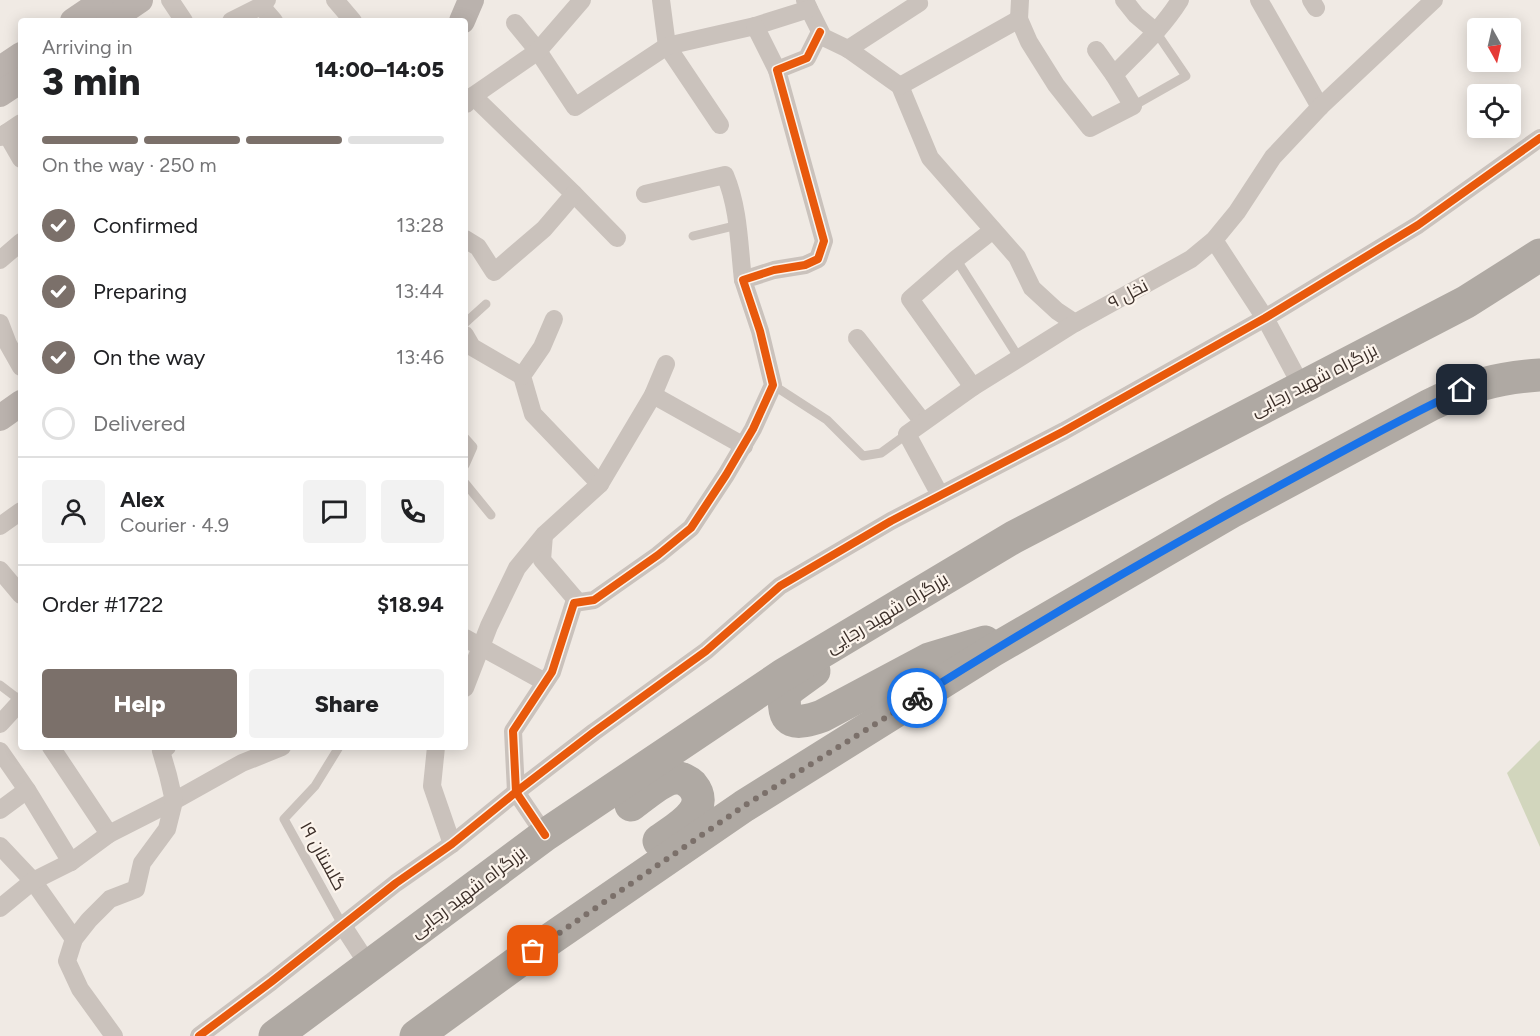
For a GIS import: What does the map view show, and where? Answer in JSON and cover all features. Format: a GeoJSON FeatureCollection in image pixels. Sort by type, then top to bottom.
{"type":"FeatureCollection","features":[{"type":"Feature","properties":{"kind":"highway","name":"بزرگراه شهید رجایی"},"geometry":{"type":"LineString","coordinates":[[275,1036],[545,835],[783,675],[1014,537],[1466,302],[1540,255]]}},
{"type":"Feature","properties":{"kind":"highway"},"geometry":{"type":"LineString","coordinates":[[416,1036],[533,951],[744,806],[992,651],[1231,512],[1430,405],[1481,384],[1540,375]]}},
{"type":"Feature","properties":{"kind":"highway"},"geometry":{"type":"LineString","coordinates":[[878,618],[834,658],[785,693],[786,716],[792,721],[804,722],[822,716],[929,659],[1029,630]]}},
{"type":"Feature","properties":{"kind":"highway"},"geometry":{"type":"LineString","coordinates":[[426,924],[487,899],[532,872],[666,781],[675,778],[689,782],[697,793],[697,806],[692,817],[618,871],[600,905]]}},
{"type":"Feature","properties":{"kind":"street"},"geometry":{"type":"LineString","coordinates":[[77,18],[104,0]]}},
{"type":"Feature","properties":{"kind":"street"},"geometry":{"type":"LineString","coordinates":[[113,18],[140,0]]}},
{"type":"Feature","properties":{"kind":"street"},"geometry":{"type":"LineString","coordinates":[[170,0],[182,18]]}},
{"type":"Feature","properties":{"kind":"street"},"geometry":{"type":"LineString","coordinates":[[463,18],[471,0]]}},
{"type":"Feature","properties":{"kind":"street"},"geometry":{"type":"LineString","coordinates":[[582,0],[538,51],[469,100],[574,194],[617,238]]}},
{"type":"Feature","properties":{"kind":"street"},"geometry":{"type":"LineString","coordinates":[[661,0],[667,46],[720,125]]}},
{"type":"Feature","properties":{"kind":"street"},"geometry":{"type":"LineString","coordinates":[[848,49],[919,3],[918,0]]}},
{"type":"Feature","properties":{"kind":"street"},"geometry":{"type":"LineString","coordinates":[[1020,0],[1019,19],[1029,42],[1056,85],[1090,128],[1133,106],[1096,50]]}},
{"type":"Feature","properties":{"kind":"street"},"geometry":{"type":"LineString","coordinates":[[1124,0],[1136,15],[1156,32]]}},
{"type":"Feature","properties":{"kind":"street"},"geometry":{"type":"LineString","coordinates":[[1114,75],[1156,32],[1180,0]]}},
{"type":"Feature","properties":{"kind":"street"},"geometry":{"type":"LineString","coordinates":[[1258,0],[1320,107]]}},
{"type":"Feature","properties":{"kind":"street"},"geometry":{"type":"LineString","coordinates":[[339,2],[351,18]]}},
{"type":"Feature","properties":{"kind":"street"},"geometry":{"type":"LineString","coordinates":[[236,18],[264,3],[272,18]]}},
{"type":"Feature","properties":{"kind":"street","name":"نخل ۹"},"geometry":{"type":"LineString","coordinates":[[908,434],[1019,357],[1075,323],[1191,259],[1214,240],[1237,212],[1273,157],[1425,3]]}},
{"type":"Feature","properties":{"kind":"street"},"geometry":{"type":"LineString","coordinates":[[515,23],[538,51],[575,107],[667,46],[755,26],[807,5],[823,37],[848,49],[900,86],[930,158],[1017,257],[1032,288],[1057,311],[1075,323]]}},
{"type":"Feature","properties":{"kind":"street"},"geometry":{"type":"LineString","coordinates":[[900,86],[1019,19]]}},
{"type":"Feature","properties":{"kind":"street"},"geometry":{"type":"LineString","coordinates":[[743,280],[774,270],[805,265],[818,259],[824,242],[777,70],[755,26]]}},
{"type":"Feature","properties":{"kind":"street"},"geometry":{"type":"LineString","coordinates":[[777,70],[807,58],[820,33]]}},
{"type":"Feature","properties":{"kind":"street"},"geometry":{"type":"LineString","coordinates":[[0,69],[18,57]]}},
{"type":"Feature","properties":{"kind":"street"},"geometry":{"type":"LineString","coordinates":[[0,94],[18,82]]}},
{"type":"Feature","properties":{"kind":"street"},"geometry":{"type":"LineString","coordinates":[[9,131],[18,152]]}},
{"type":"Feature","properties":{"kind":"street"},"geometry":{"type":"LineString","coordinates":[[199,1036],[272,982],[396,883],[452,844],[594,732],[706,651],[780,586],[891,521],[1064,431],[1265,318],[1418,225],[1540,138]]}},
{"type":"Feature","properties":{"kind":"street"},"geometry":{"type":"LineString","coordinates":[[545,835],[516,792],[513,731],[552,672],[574,603],[594,600],[658,555],[691,528],[744,446],[772,385],[760,331],[743,280],[738,225],[732,192],[724,175],[645,194]]}},
{"type":"Feature","properties":{"kind":"street"},"geometry":{"type":"LineString","coordinates":[[468,241],[478,247],[494,272],[544,229],[574,194]]}},
{"type":"Feature","properties":{"kind":"street"},"geometry":{"type":"LineString","coordinates":[[973,387],[910,299],[993,230]]}},
{"type":"Feature","properties":{"kind":"street"},"geometry":{"type":"LineString","coordinates":[[1214,240],[1265,318],[1302,387]]}},
{"type":"Feature","properties":{"kind":"street"},"geometry":{"type":"LineString","coordinates":[[0,260],[18,245]]}},
{"type":"Feature","properties":{"kind":"street"},"geometry":{"type":"LineString","coordinates":[[522,376],[542,347],[554,320]]}},
{"type":"Feature","properties":{"kind":"street"},"geometry":{"type":"LineString","coordinates":[[0,323],[18,362]]}},
{"type":"Feature","properties":{"kind":"street"},"geometry":{"type":"LineString","coordinates":[[857,338],[923,422]]}},
{"type":"Feature","properties":{"kind":"street"},"geometry":{"type":"LineString","coordinates":[[468,340],[472,346],[522,376],[533,414],[600,484]]}},
{"type":"Feature","properties":{"kind":"street"},"geometry":{"type":"LineString","coordinates":[[468,680],[489,626],[517,568],[544,535],[600,484],[653,395],[666,364]]}},
{"type":"Feature","properties":{"kind":"street"},"geometry":{"type":"LineString","coordinates":[[653,395],[744,446]]}},
{"type":"Feature","properties":{"kind":"street"},"geometry":{"type":"LineString","coordinates":[[0,418],[18,405]]}},
{"type":"Feature","properties":{"kind":"street"},"geometry":{"type":"LineString","coordinates":[[908,434],[940,495]]}},
{"type":"Feature","properties":{"kind":"street"},"geometry":{"type":"LineString","coordinates":[[0,526],[18,513]]}},
{"type":"Feature","properties":{"kind":"street"},"geometry":{"type":"LineString","coordinates":[[544,535],[542,560],[579,602]]}},
{"type":"Feature","properties":{"kind":"street"},"geometry":{"type":"LineString","coordinates":[[0,570],[18,591]]}},
{"type":"Feature","properties":{"kind":"street"},"geometry":{"type":"LineString","coordinates":[[468,640],[545,682]]}},
{"type":"Feature","properties":{"kind":"street"},"geometry":{"type":"LineString","coordinates":[[0,724],[18,704]]}},
{"type":"Feature","properties":{"kind":"street"},"geometry":{"type":"LineString","coordinates":[[53,750],[109,834]]}},
{"type":"Feature","properties":{"kind":"street"},"geometry":{"type":"LineString","coordinates":[[114,1036],[80,989],[67,961],[74,939],[110,899],[136,889],[142,863],[167,829],[174,801],[162,750]]}},
{"type":"Feature","properties":{"kind":"street"},"geometry":{"type":"LineString","coordinates":[[436,750],[432,786],[452,844]]}},
{"type":"Feature","properties":{"kind":"street"},"geometry":{"type":"LineString","coordinates":[[0,752],[27,790],[71,862]]}},
{"type":"Feature","properties":{"kind":"street"},"geometry":{"type":"LineString","coordinates":[[0,908],[33,880],[71,862],[109,834],[242,764],[257,752]]}},
{"type":"Feature","properties":{"kind":"street"},"geometry":{"type":"LineString","coordinates":[[0,810],[27,790]]}},
{"type":"Feature","properties":{"kind":"street"},"geometry":{"type":"LineString","coordinates":[[0,846],[33,880],[74,939]]}},
{"type":"Feature","properties":{"kind":"street"},"geometry":{"type":"LineString","coordinates":[[343,926],[369,966]]}},
{"type":"Feature","properties":{"kind":"lane"},"geometry":{"type":"LineString","coordinates":[[1133,106],[1186,76],[1156,32]]}},
{"type":"Feature","properties":{"kind":"lane"},"geometry":{"type":"LineString","coordinates":[[693,236],[738,225]]}},
{"type":"Feature","properties":{"kind":"lane"},"geometry":{"type":"LineString","coordinates":[[956,259],[1019,357]]}},
{"type":"Feature","properties":{"kind":"lane"},"geometry":{"type":"LineString","coordinates":[[468,320],[486,304]]}},
{"type":"Feature","properties":{"kind":"lane","name":"نخل ۹"},"geometry":{"type":"LineString","coordinates":[[772,385],[827,420],[863,456],[881,453],[908,434]]}},
{"type":"Feature","properties":{"kind":"lane"},"geometry":{"type":"LineString","coordinates":[[468,441],[473,447],[468,458]]}},
{"type":"Feature","properties":{"kind":"lane"},"geometry":{"type":"LineString","coordinates":[[468,487],[491,515]]}},
{"type":"Feature","properties":{"kind":"lane"},"geometry":{"type":"LineString","coordinates":[[0,685],[18,699]]}},
{"type":"Feature","properties":{"kind":"lane","name":"گلستان ۱۹"},"geometry":{"type":"LineString","coordinates":[[337,750],[315,786],[284,819],[343,926]]}},
{"type":"Feature","properties":{"kind":"green space"},"geometry":{"type":"Polygon","coordinates":[[[1540,740],[1540,847],[1507,773],[1540,740]]]}},
{"type":"Feature","properties":{"kind":"cycle path"},"geometry":{"type":"LineString","coordinates":[[545,835],[516,792],[513,731],[552,672],[574,603],[594,600],[658,555],[691,528],[753,429],[773,385],[760,331],[743,280],[774,270],[805,265],[818,259],[824,241],[777,70],[807,58],[820,32]]}},
{"type":"Feature","properties":{"kind":"cycle path"},"geometry":{"type":"LineString","coordinates":[[199,1036],[396,883],[452,844],[594,732],[706,651],[780,586],[891,521],[1064,431],[1265,318],[1418,225],[1540,138]]}},
{"type":"Feature","properties":{"kind":"way so far"},"geometry":{"type":"LineString","coordinates":[[533,951],[744,806],[917,698]]}},
{"type":"Feature","properties":{"kind":"route"},"geometry":{"type":"LineString","coordinates":[[917,698],[992,651],[1231,512],[1397,422],[1462,390]]}}]}
